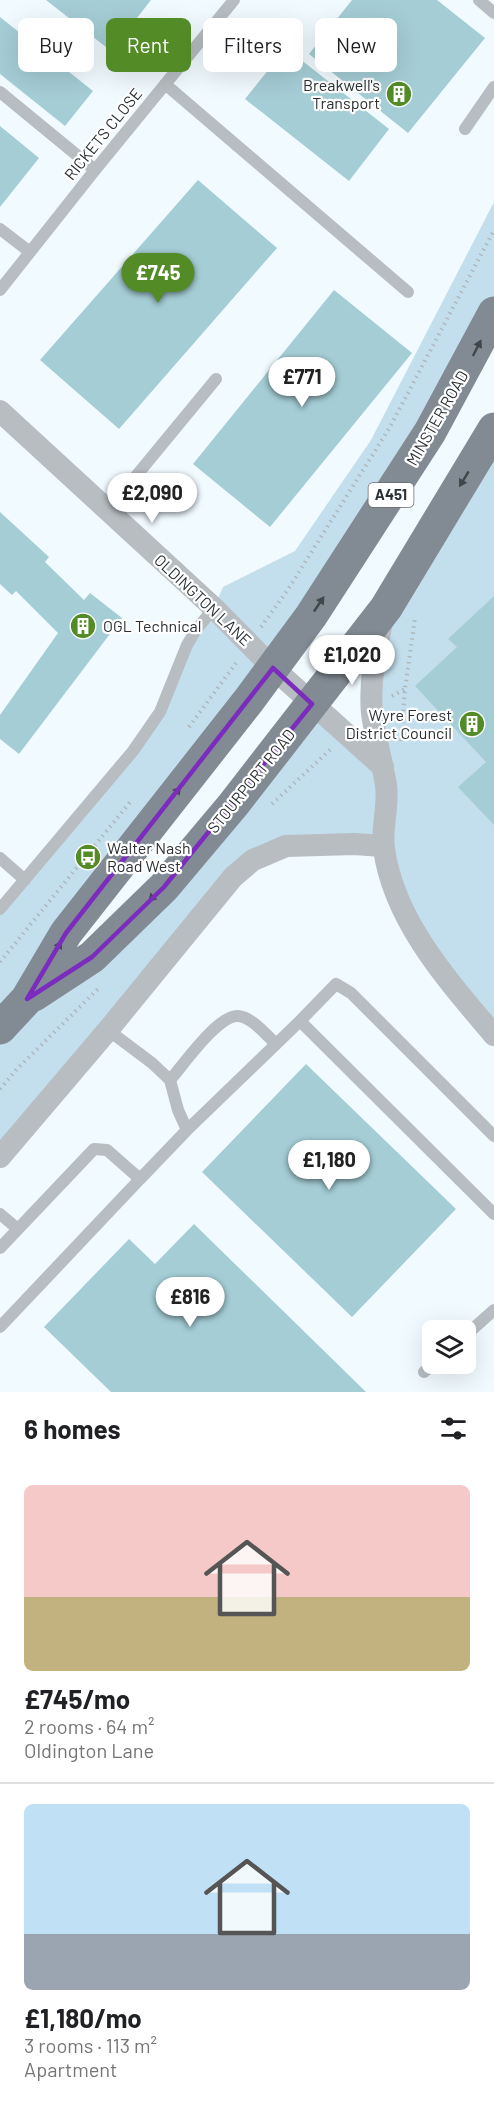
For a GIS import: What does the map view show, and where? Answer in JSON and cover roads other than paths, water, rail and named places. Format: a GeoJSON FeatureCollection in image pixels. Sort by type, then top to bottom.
{"type":"FeatureCollection","features":[{"type":"Feature","properties":{"kind":"main road","name":"MINSTER ROAD"},"geometry":{"type":"LineString","coordinates":[[273,668],[311,616],[409,467],[453,392],[494,313]]}},
{"type":"Feature","properties":{"kind":"main road","name":"A451"},"geometry":{"type":"LineString","coordinates":[[312,704],[401,611],[494,429]]}},
{"type":"Feature","properties":{"kind":"main road","name":"STOURPORT ROAD"},"geometry":{"type":"LineString","coordinates":[[0,1028],[27,999],[66,933],[273,668]]}},
{"type":"Feature","properties":{"kind":"main road","name":"STOURPORT ROAD"},"geometry":{"type":"LineString","coordinates":[[27,999],[92,957],[164,887],[233,805],[312,704]]}},
{"type":"Feature","properties":{"kind":"street","name":"OLDINGTON LANE"},"geometry":{"type":"LineString","coordinates":[[0,411],[214,608],[312,704]]}},
{"type":"Feature","properties":{"kind":"street"},"geometry":{"type":"LineString","coordinates":[[401,611],[375,651],[372,703],[386,790],[384,846],[390,879],[399,902],[416,931],[463,998],[494,1035]]}},
{"type":"Feature","properties":{"kind":"street"},"geometry":{"type":"LineString","coordinates":[[312,704],[383,767]]}},
{"type":"Feature","properties":{"kind":"street"},"geometry":{"type":"LineString","coordinates":[[0,1157],[108,1030],[215,897],[253,860],[286,846],[354,844],[384,846]]}},
{"type":"Feature","properties":{"kind":"lane","name":"RICKETS CLOSE"},"geometry":{"type":"LineString","coordinates":[[0,290],[234,0]]}},
{"type":"Feature","properties":{"kind":"lane"},"geometry":{"type":"LineString","coordinates":[[479,0],[494,13]]}},
{"type":"Feature","properties":{"kind":"lane"},"geometry":{"type":"LineString","coordinates":[[165,84],[408,292]]}},
{"type":"Feature","properties":{"kind":"lane"},"geometry":{"type":"LineString","coordinates":[[465,129],[494,87]]}},
{"type":"Feature","properties":{"kind":"lane"},"geometry":{"type":"LineString","coordinates":[[0,92],[95,170]]}},
{"type":"Feature","properties":{"kind":"lane"},"geometry":{"type":"LineString","coordinates":[[0,230],[30,252]]}},
{"type":"Feature","properties":{"kind":"lane"},"geometry":{"type":"LineString","coordinates":[[108,510],[216,379]]}},
{"type":"Feature","properties":{"kind":"lane"},"geometry":{"type":"LineString","coordinates":[[0,909],[140,741],[160,712],[191,638],[214,608]]}},
{"type":"Feature","properties":{"kind":"lane"},"geometry":{"type":"LineString","coordinates":[[0,858],[24,880]]}},
{"type":"Feature","properties":{"kind":"lane"},"geometry":{"type":"LineString","coordinates":[[0,1327],[187,1130],[336,984],[351,993],[494,1136]]}},
{"type":"Feature","properties":{"kind":"lane"},"geometry":{"type":"LineString","coordinates":[[170,1080],[214,1029],[228,1018],[239,1016],[249,1020],[276,1044]]}},
{"type":"Feature","properties":{"kind":"lane"},"geometry":{"type":"LineString","coordinates":[[300,1021],[494,1214]]}},
{"type":"Feature","properties":{"kind":"lane"},"geometry":{"type":"LineString","coordinates":[[108,1030],[152,1063],[170,1080],[178,1110],[187,1130]]}},
{"type":"Feature","properties":{"kind":"lane"},"geometry":{"type":"LineString","coordinates":[[0,1248],[94,1149],[107,1150],[140,1179]]}},
{"type":"Feature","properties":{"kind":"lane"},"geometry":{"type":"LineString","coordinates":[[0,1214],[18,1230]]}},
{"type":"Feature","properties":{"kind":"lane"},"geometry":{"type":"LineString","coordinates":[[476,1326],[494,1310]]}},
{"type":"Feature","properties":{"kind":"place","name":"Breakwell's Transport"},"geometry":{"type":"Point","coordinates":[399,94]}},
{"type":"Feature","properties":{"kind":"place","name":"OGL Technical"},"geometry":{"type":"Point","coordinates":[83,626]}},
{"type":"Feature","properties":{"kind":"place","name":"Wyre Forest District Council"},"geometry":{"type":"Point","coordinates":[472,724]}},
{"type":"Feature","properties":{"kind":"place","name":"Walter Nash Road West"},"geometry":{"type":"Point","coordinates":[88,857]}}]}
